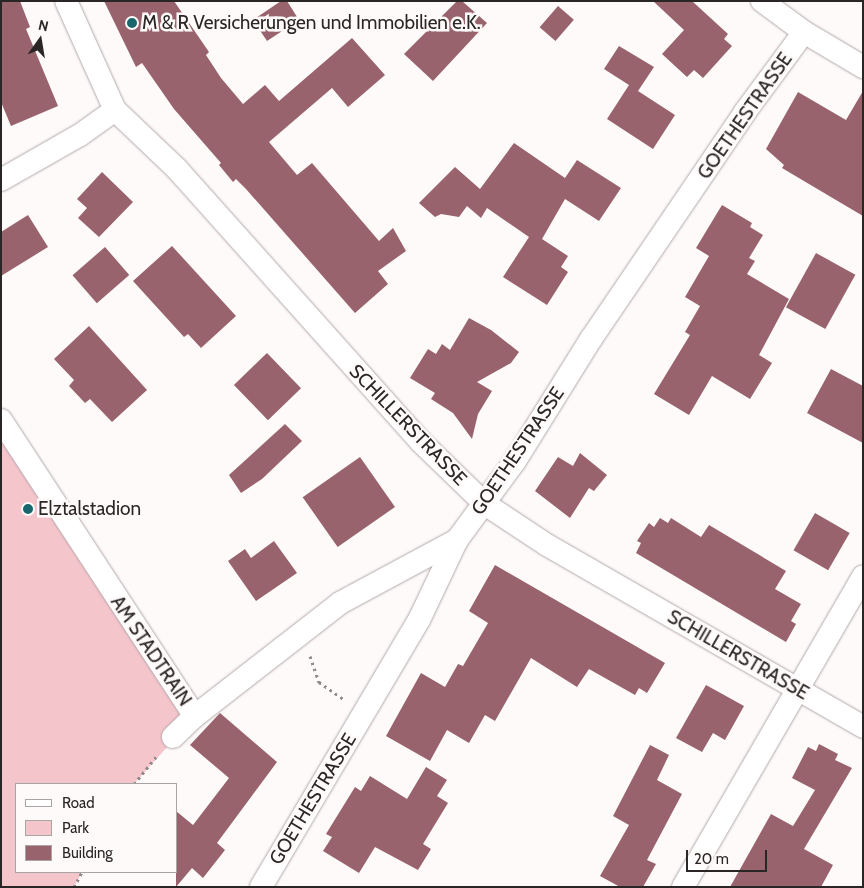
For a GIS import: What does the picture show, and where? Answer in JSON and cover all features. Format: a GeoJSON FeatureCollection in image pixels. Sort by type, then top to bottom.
{"type":"FeatureCollection","features":[{"type":"Feature","properties":{"kind":"street","name":"SCHILLERSTRASSE"},"geometry":{"type":"LineString","coordinates":[[66,1],[115,110],[177,169],[420,441],[484,504],[547,545],[863,727]]}},
{"type":"Feature","properties":{"kind":"street"},"geometry":{"type":"LineString","coordinates":[[762,1],[804,32],[863,68]]}},
{"type":"Feature","properties":{"kind":"street","name":"GOETHESTRASSE"},"geometry":{"type":"LineString","coordinates":[[266,885],[419,620],[457,540],[484,504],[591,339],[745,112],[804,32]]}},
{"type":"Feature","properties":{"kind":"street"},"geometry":{"type":"LineString","coordinates":[[1,180],[80,135],[115,110]]}},
{"type":"Feature","properties":{"kind":"street","name":"AM STADTRAIN"},"geometry":{"type":"LineString","coordinates":[[1,420],[195,716],[340,603],[457,540]]}},
{"type":"Feature","properties":{"kind":"street"},"geometry":{"type":"LineString","coordinates":[[683,887],[796,688],[863,576]]}},
{"type":"Feature","properties":{"kind":"street"},"geometry":{"type":"LineString","coordinates":[[173,737],[195,716]]}},
{"type":"Feature","properties":{"kind":"path"},"geometry":{"type":"LineString","coordinates":[[301,633],[320,682],[363,714]]}},
{"type":"Feature","properties":{"kind":"path"},"geometry":{"type":"LineString","coordinates":[[135,783],[173,737]]}},
{"type":"Feature","properties":{"kind":"path"},"geometry":{"type":"LineString","coordinates":[[74,887],[81,873]]}},
{"type":"Feature","properties":{"kind":"green space"},"geometry":{"type":"Polygon","coordinates":[[[1,429],[195,716],[135,783],[15,783],[15,873],[81,873],[74,887],[1,887],[1,429]]]}},
{"type":"Feature","properties":{"kind":"building"},"geometry":{"type":"Polygon","coordinates":[[[1,1],[20,1],[30,27],[26,29],[58,106],[11,126],[1,102],[1,1]]]}},
{"type":"Feature","properties":{"kind":"building"},"geometry":{"type":"Polygon","coordinates":[[[104,1],[174,1],[209,52],[206,55],[221,78],[243,104],[265,85],[279,101],[352,38],[385,75],[348,107],[332,88],[269,142],[297,175],[312,163],[379,241],[393,228],[406,251],[378,271],[388,284],[355,313],[246,189],[236,179],[233,182],[219,165],[221,163],[174,109],[142,63],[136,67],[104,1]]]}},
{"type":"Feature","properties":{"kind":"building"},"geometry":{"type":"Polygon","coordinates":[[[281,1],[287,1],[299,20],[267,41],[253,20],[281,1]]]}},
{"type":"Feature","properties":{"kind":"building"},"geometry":{"type":"Polygon","coordinates":[[[457,1],[462,1],[487,23],[433,81],[404,54],[457,1]]]}},
{"type":"Feature","properties":{"kind":"building"},"geometry":{"type":"Polygon","coordinates":[[[653,1],[692,1],[728,34],[724,39],[732,46],[703,78],[694,70],[687,77],[662,54],[684,30],[653,1]]]}},
{"type":"Feature","properties":{"kind":"building"},"geometry":{"type":"Polygon","coordinates":[[[558,6],[574,20],[555,41],[540,27],[558,6]]]}},
{"type":"Feature","properties":{"kind":"building"},"geometry":{"type":"Polygon","coordinates":[[[619,46],[654,67],[638,91],[675,115],[653,149],[607,119],[629,85],[604,69],[619,46]]]}},
{"type":"Feature","properties":{"kind":"building"},"geometry":{"type":"Polygon","coordinates":[[[863,91],[863,216],[782,168],[784,165],[766,149],[798,92],[846,120],[863,91]]]}},
{"type":"Feature","properties":{"kind":"building"},"geometry":{"type":"Polygon","coordinates":[[[514,143],[565,178],[577,160],[621,188],[599,221],[565,199],[542,239],[568,256],[561,267],[568,272],[547,305],[503,277],[529,237],[487,208],[481,218],[467,206],[459,217],[441,214],[435,217],[419,203],[455,167],[480,189],[514,143]]]}},
{"type":"Feature","properties":{"kind":"building"},"geometry":{"type":"Polygon","coordinates":[[[102,172],[133,202],[99,237],[78,218],[87,208],[77,199],[102,172]]]}},
{"type":"Feature","properties":{"kind":"building"},"geometry":{"type":"Polygon","coordinates":[[[722,205],[752,223],[750,227],[763,235],[749,258],[755,261],[747,274],[789,299],[759,355],[772,363],[750,399],[712,376],[689,415],[654,394],[690,335],[685,332],[700,306],[685,297],[709,256],[696,248],[722,205]]]}},
{"type":"Feature","properties":{"kind":"building"},"geometry":{"type":"Polygon","coordinates":[[[28,215],[48,247],[1,276],[1,232],[28,215]]]}},
{"type":"Feature","properties":{"kind":"building"},"geometry":{"type":"Polygon","coordinates":[[[172,246],[236,316],[201,348],[188,334],[184,337],[133,281],[172,246]]]}},
{"type":"Feature","properties":{"kind":"building"},"geometry":{"type":"Polygon","coordinates":[[[105,247],[129,275],[97,303],[73,275],[105,247]]]}},
{"type":"Feature","properties":{"kind":"building"},"geometry":{"type":"Polygon","coordinates":[[[816,253],[855,275],[825,329],[786,307],[816,253]]]}},
{"type":"Feature","properties":{"kind":"building"},"geometry":{"type":"Polygon","coordinates":[[[469,318],[491,330],[519,352],[511,363],[477,382],[492,391],[478,414],[472,439],[453,413],[431,399],[435,393],[410,378],[428,349],[436,354],[442,344],[450,350],[469,318]]]}},
{"type":"Feature","properties":{"kind":"building"},"geometry":{"type":"Polygon","coordinates":[[[89,326],[147,390],[112,422],[90,399],[85,403],[69,386],[74,380],[54,359],[89,326]]]}},
{"type":"Feature","properties":{"kind":"building"},"geometry":{"type":"Polygon","coordinates":[[[267,353],[301,388],[268,420],[234,385],[267,353]]]}},
{"type":"Feature","properties":{"kind":"building"},"geometry":{"type":"Polygon","coordinates":[[[831,369],[863,386],[863,443],[807,413],[831,369]]]}},
{"type":"Feature","properties":{"kind":"building"},"geometry":{"type":"Polygon","coordinates":[[[285,424],[302,441],[262,479],[241,493],[229,475],[285,424]]]}},
{"type":"Feature","properties":{"kind":"building"},"geometry":{"type":"Polygon","coordinates":[[[580,453],[607,475],[594,491],[589,488],[570,518],[535,491],[558,457],[573,466],[580,453]]]}},
{"type":"Feature","properties":{"kind":"building"},"geometry":{"type":"Polygon","coordinates":[[[360,457],[395,507],[338,547],[303,497],[360,457]]]}},
{"type":"Feature","properties":{"kind":"building"},"geometry":{"type":"Polygon","coordinates":[[[815,513],[850,533],[828,570],[794,550],[815,513]]]}},
{"type":"Feature","properties":{"kind":"building"},"geometry":{"type":"Polygon","coordinates":[[[660,518],[668,523],[671,518],[701,537],[709,525],[786,571],[775,589],[801,604],[791,621],[796,624],[786,642],[636,553],[641,543],[637,541],[649,523],[654,527],[660,518]]]}},
{"type":"Feature","properties":{"kind":"building"},"geometry":{"type":"Polygon","coordinates":[[[274,541],[297,573],[256,601],[228,561],[245,549],[251,558],[274,541]]]}},
{"type":"Feature","properties":{"kind":"building"},"geometry":{"type":"Polygon","coordinates":[[[495,565],[665,663],[647,693],[639,688],[635,695],[589,669],[577,687],[531,658],[495,721],[485,715],[469,743],[447,730],[430,761],[386,736],[421,673],[445,687],[458,664],[463,666],[488,623],[469,611],[495,565]]]}},
{"type":"Feature","properties":{"kind":"building"},"geometry":{"type":"Polygon","coordinates":[[[706,685],[744,706],[725,740],[713,733],[702,752],[676,738],[706,685]]]}},
{"type":"Feature","properties":{"kind":"building"},"geometry":{"type":"Polygon","coordinates":[[[220,713],[277,762],[217,843],[225,850],[203,878],[192,868],[176,887],[176,873],[178,873],[178,813],[193,825],[229,778],[190,745],[220,713]]]}},
{"type":"Feature","properties":{"kind":"building"},"geometry":{"type":"Polygon","coordinates":[[[819,744],[838,754],[835,760],[852,768],[804,849],[833,865],[821,887],[730,887],[771,814],[793,826],[815,790],[792,778],[808,747],[816,751],[819,744]]]}},
{"type":"Feature","properties":{"kind":"building"},"geometry":{"type":"Polygon","coordinates":[[[650,745],[669,755],[657,780],[682,794],[647,860],[656,864],[643,887],[620,887],[600,876],[629,825],[613,816],[650,745]]]}},
{"type":"Feature","properties":{"kind":"building"},"geometry":{"type":"Polygon","coordinates":[[[426,767],[447,780],[437,796],[448,803],[423,844],[431,849],[418,870],[375,847],[359,873],[323,851],[332,837],[326,834],[355,787],[361,791],[370,776],[407,799],[426,767]]]}},
{"type":"Feature","properties":{"kind":"place","name":"M & R Versicherungen und Immobilien e.K."},"geometry":{"type":"Point","coordinates":[132,23]}},
{"type":"Feature","properties":{"kind":"place","name":"Elztalstadion"},"geometry":{"type":"Point","coordinates":[28,509]}}]}
